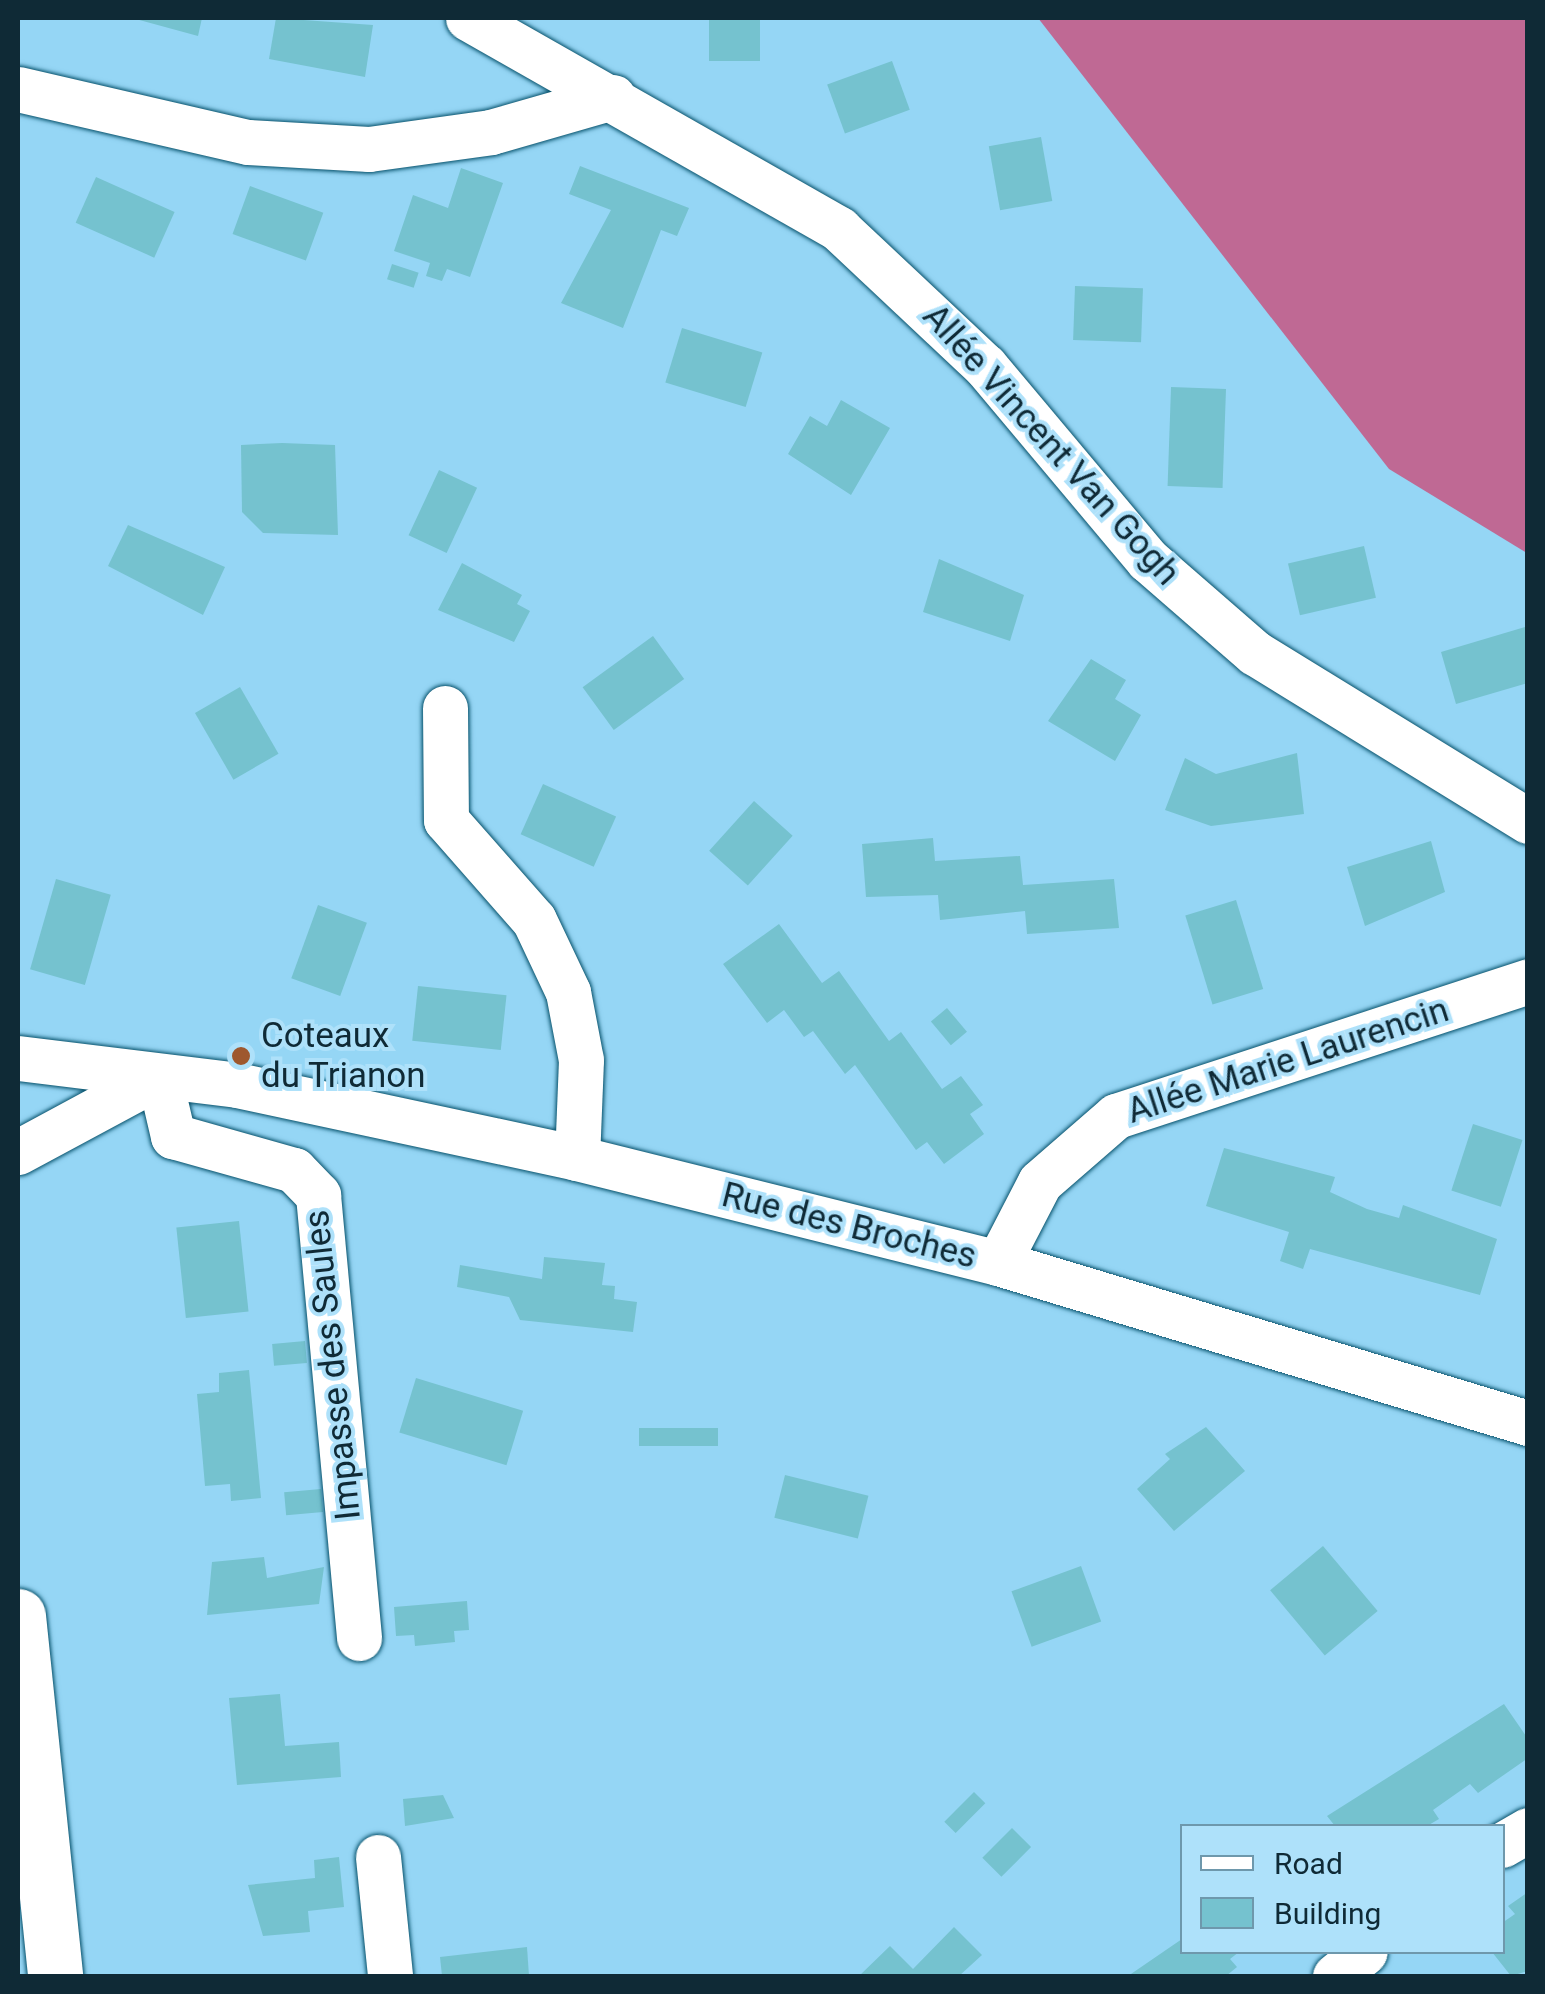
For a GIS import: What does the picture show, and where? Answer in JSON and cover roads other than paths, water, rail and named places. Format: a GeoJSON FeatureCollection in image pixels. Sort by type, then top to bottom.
{"type":"FeatureCollection","features":[{"type":"Feature","properties":{"kind":"main road"},"geometry":{"type":"LineString","coordinates":[[18,1616],[55,1976]]}},
{"type":"Feature","properties":{"kind":"main road"},"geometry":{"type":"LineString","coordinates":[[18,1956],[20,1976]]}},
{"type":"Feature","properties":{"kind":"street","name":"Allée Vincent Van Gogh"},"geometry":{"type":"LineString","coordinates":[[468,18],[613,97],[839,229],[985,366],[1148,560],[1255,653],[1528,820]]}},
{"type":"Feature","properties":{"kind":"street"},"geometry":{"type":"LineString","coordinates":[[18,89],[248,142],[370,149],[490,132],[613,97]]}},
{"type":"Feature","properties":{"kind":"street"},"geometry":{"type":"LineString","coordinates":[[445,708],[446,820],[534,920],[568,992],[581,1060],[576,1158]]}},
{"type":"Feature","properties":{"kind":"street","name":"Allée Marie Laurencin"},"geometry":{"type":"LineString","coordinates":[[998,1263],[1040,1182],[1116,1116],[1528,981]]}},
{"type":"Feature","properties":{"kind":"street","name":"Rue des Broches"},"geometry":{"type":"LineString","coordinates":[[18,1058],[159,1076],[576,1158],[998,1263],[1528,1423]]}},
{"type":"Feature","properties":{"kind":"street"},"geometry":{"type":"LineString","coordinates":[[18,1152],[159,1076]]}},
{"type":"Feature","properties":{"kind":"street","name":"Impasse des Saules"},"geometry":{"type":"LineString","coordinates":[[159,1076],[173,1136],[294,1170],[318,1195],[359,1638]]}},
{"type":"Feature","properties":{"kind":"street"},"geometry":{"type":"LineString","coordinates":[[1505,1844],[1528,1830]]}},
{"type":"Feature","properties":{"kind":"street"},"geometry":{"type":"LineString","coordinates":[[378,1857],[390,1976]]}},
{"type":"Feature","properties":{"kind":"street"},"geometry":{"type":"LineString","coordinates":[[1336,1976],[1364,1954]]}},
{"type":"Feature","properties":{"kind":"place","name":"Coteaux du Trianon"},"geometry":{"type":"Point","coordinates":[241,1056]}}]}
